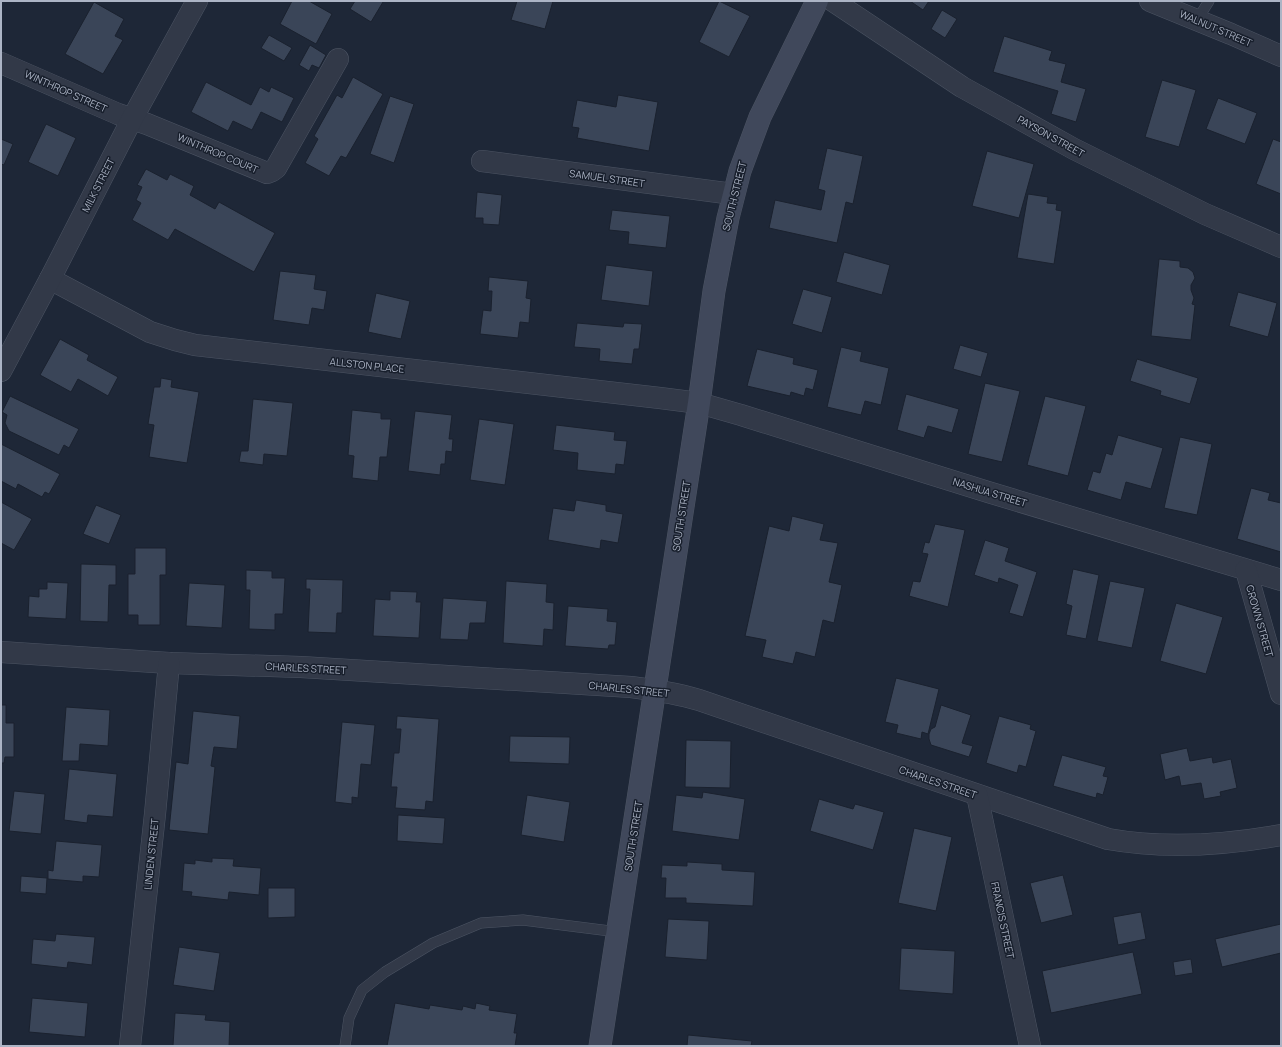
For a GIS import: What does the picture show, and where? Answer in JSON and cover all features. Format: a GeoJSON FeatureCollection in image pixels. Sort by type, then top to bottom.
{"type":"FeatureCollection","features":[{"type":"Feature","properties":{"kind":"main road","name":"SOUTH STREET"},"geometry":{"type":"LineString","coordinates":[[600,1046],[655,690],[714,291],[733,194],[746,151],[760,117],[817,1]]}},
{"type":"Feature","properties":{"kind":"street","name":"MILK STREET"},"geometry":{"type":"LineString","coordinates":[[1,371],[132,119],[197,1]]}},
{"type":"Feature","properties":{"kind":"street","name":"PAYSON STREET"},"geometry":{"type":"LineString","coordinates":[[833,1],[962,86],[1074,149],[1205,214],[1281,247]]}},
{"type":"Feature","properties":{"kind":"street","name":"WALNUT STREET"},"geometry":{"type":"LineString","coordinates":[[1154,2],[1281,56]]}},
{"type":"Feature","properties":{"kind":"street","name":"WINTHROP COURT"},"geometry":{"type":"LineString","coordinates":[[132,119],[264,172],[270,172],[276,168],[338,59]]}},
{"type":"Feature","properties":{"kind":"street","name":"WINTHROP STREET"},"geometry":{"type":"LineString","coordinates":[[1,62],[132,119]]}},
{"type":"Feature","properties":{"kind":"street","name":"SAMUEL STREET"},"geometry":{"type":"LineString","coordinates":[[482,161],[733,194]]}},
{"type":"Feature","properties":{"kind":"street","name":"ALLSTON PLACE"},"geometry":{"type":"LineString","coordinates":[[50,279],[150,332],[195,345],[698,403]]}},
{"type":"Feature","properties":{"kind":"street","name":"NASHUA STREET"},"geometry":{"type":"LineString","coordinates":[[698,403],[1281,580]]}},
{"type":"Feature","properties":{"kind":"street","name":"CROWN STREET"},"geometry":{"type":"LineString","coordinates":[[1246,570],[1281,694]]}},
{"type":"Feature","properties":{"kind":"street","name":"CHARLES STREET"},"geometry":{"type":"LineString","coordinates":[[1,652],[169,663],[301,667],[631,687],[655,690],[699,700],[1108,839],[1127,843],[1216,843],[1245,841],[1281,835]]}},
{"type":"Feature","properties":{"kind":"street","name":"LINDEN STREET"},"geometry":{"type":"LineString","coordinates":[[130,1046],[156,806],[169,663]]}},
{"type":"Feature","properties":{"kind":"street","name":"FRANCIS STREET"},"geometry":{"type":"LineString","coordinates":[[977,795],[1030,1046]]}},
{"type":"Feature","properties":{"kind":"lane"},"geometry":{"type":"LineString","coordinates":[[1197,20],[1209,1]]}},
{"type":"Feature","properties":{"kind":"lane"},"geometry":{"type":"LineString","coordinates":[[345,1046],[349,1018],[362,990],[385,972],[433,943],[481,924],[523,920],[618,932]]}},
{"type":"Feature","properties":{"kind":"building"},"geometry":{"type":"Polygon","coordinates":[[[292,1],[309,1],[332,14],[316,44],[280,24],[292,1]]]}},
{"type":"Feature","properties":{"kind":"building"},"geometry":{"type":"Polygon","coordinates":[[[355,1],[383,2],[371,22],[350,9],[355,1]]]}},
{"type":"Feature","properties":{"kind":"building"},"geometry":{"type":"Polygon","coordinates":[[[517,1],[553,1],[545,29],[511,20],[517,1]]]}},
{"type":"Feature","properties":{"kind":"building"},"geometry":{"type":"Polygon","coordinates":[[[719,1],[750,16],[729,57],[699,42],[719,1]]]}},
{"type":"Feature","properties":{"kind":"building"},"geometry":{"type":"Polygon","coordinates":[[[910,1],[929,1],[923,10],[910,1]]]}},
{"type":"Feature","properties":{"kind":"building"},"geometry":{"type":"Polygon","coordinates":[[[94,2],[124,19],[115,36],[123,40],[103,74],[65,54],[94,2]]]}},
{"type":"Feature","properties":{"kind":"building"},"geometry":{"type":"Polygon","coordinates":[[[942,10],[957,19],[945,38],[931,29],[942,10]]]}},
{"type":"Feature","properties":{"kind":"building"},"geometry":{"type":"Polygon","coordinates":[[[269,35],[292,48],[284,61],[261,48],[269,35]]]}},
{"type":"Feature","properties":{"kind":"building"},"geometry":{"type":"Polygon","coordinates":[[[1004,36],[1052,51],[1049,60],[1066,64],[1061,82],[1086,89],[1076,122],[1051,114],[1058,91],[993,72],[1004,36]]]}},
{"type":"Feature","properties":{"kind":"building"},"geometry":{"type":"Polygon","coordinates":[[[310,45],[326,55],[319,68],[312,65],[309,71],[299,65],[310,45]]]}},
{"type":"Feature","properties":{"kind":"building"},"geometry":{"type":"Polygon","coordinates":[[[353,77],[383,94],[346,158],[341,156],[329,176],[305,163],[318,139],[314,136],[337,95],[342,98],[353,77]]]}},
{"type":"Feature","properties":{"kind":"building"},"geometry":{"type":"Polygon","coordinates":[[[1162,80],[1196,90],[1179,147],[1145,137],[1162,80]]]}},
{"type":"Feature","properties":{"kind":"building"},"geometry":{"type":"Polygon","coordinates":[[[206,82],[251,105],[260,87],[269,92],[271,87],[294,98],[282,122],[261,112],[252,130],[233,121],[228,131],[191,112],[206,82]]]}},
{"type":"Feature","properties":{"kind":"building"},"geometry":{"type":"Polygon","coordinates":[[[618,95],[658,102],[649,151],[577,138],[579,128],[572,127],[577,100],[616,107],[618,95]]]}},
{"type":"Feature","properties":{"kind":"building"},"geometry":{"type":"Polygon","coordinates":[[[390,96],[414,104],[394,163],[370,154],[390,96]]]}},
{"type":"Feature","properties":{"kind":"building"},"geometry":{"type":"Polygon","coordinates":[[[1218,98],[1257,113],[1245,144],[1206,129],[1218,98]]]}},
{"type":"Feature","properties":{"kind":"building"},"geometry":{"type":"Polygon","coordinates":[[[46,124],[76,138],[58,176],[28,162],[46,124]]]}},
{"type":"Feature","properties":{"kind":"building"},"geometry":{"type":"Polygon","coordinates":[[[1,139],[13,144],[4,165],[1,164],[1,139]]]}},
{"type":"Feature","properties":{"kind":"building"},"geometry":{"type":"Polygon","coordinates":[[[1273,139],[1281,142],[1281,194],[1256,184],[1273,139]]]}},
{"type":"Feature","properties":{"kind":"building"},"geometry":{"type":"Polygon","coordinates":[[[827,148],[863,156],[853,204],[846,202],[837,243],[769,228],[775,200],[821,210],[825,191],[818,189],[827,148]]]}},
{"type":"Feature","properties":{"kind":"building"},"geometry":{"type":"Polygon","coordinates":[[[987,151],[1034,164],[1019,218],[972,206],[987,151]]]}},
{"type":"Feature","properties":{"kind":"building"},"geometry":{"type":"Polygon","coordinates":[[[146,169],[167,180],[170,174],[194,186],[190,195],[215,209],[219,202],[275,233],[254,272],[175,229],[168,240],[132,220],[141,203],[136,200],[142,187],[137,185],[146,169]]]}},
{"type":"Feature","properties":{"kind":"building"},"geometry":{"type":"Polygon","coordinates":[[[477,192],[502,195],[499,225],[483,224],[483,218],[475,218],[477,192]]]}},
{"type":"Feature","properties":{"kind":"building"},"geometry":{"type":"Polygon","coordinates":[[[1028,194],[1048,197],[1047,203],[1057,204],[1056,210],[1062,211],[1054,264],[1017,258],[1028,194]]]}},
{"type":"Feature","properties":{"kind":"building"},"geometry":{"type":"Polygon","coordinates":[[[612,210],[670,216],[666,248],[628,244],[629,232],[609,230],[612,210]]]}},
{"type":"Feature","properties":{"kind":"building"},"geometry":{"type":"Polygon","coordinates":[[[844,252],[890,265],[882,295],[836,282],[844,252]]]}},
{"type":"Feature","properties":{"kind":"building"},"geometry":{"type":"Polygon","coordinates":[[[1159,259],[1180,261],[1180,267],[1188,268],[1193,272],[1195,278],[1191,285],[1191,290],[1194,298],[1192,304],[1195,305],[1191,340],[1151,336],[1159,259]]]}},
{"type":"Feature","properties":{"kind":"building"},"geometry":{"type":"Polygon","coordinates":[[[606,265],[653,271],[649,306],[601,300],[606,265]]]}},
{"type":"Feature","properties":{"kind":"building"},"geometry":{"type":"Polygon","coordinates":[[[280,271],[316,275],[314,289],[327,291],[324,310],[312,308],[309,325],[273,320],[280,271]]]}},
{"type":"Feature","properties":{"kind":"building"},"geometry":{"type":"Polygon","coordinates":[[[489,277],[528,281],[526,298],[531,299],[529,323],[520,322],[518,338],[480,334],[483,310],[491,311],[492,291],[488,291],[489,277]]]}},
{"type":"Feature","properties":{"kind":"building"},"geometry":{"type":"Polygon","coordinates":[[[803,289],[832,297],[822,333],[792,324],[803,289]]]}},
{"type":"Feature","properties":{"kind":"building"},"geometry":{"type":"Polygon","coordinates":[[[1238,292],[1277,303],[1268,337],[1229,326],[1238,292]]]}},
{"type":"Feature","properties":{"kind":"building"},"geometry":{"type":"Polygon","coordinates":[[[376,293],[410,301],[401,339],[368,332],[376,293]]]}},
{"type":"Feature","properties":{"kind":"building"},"geometry":{"type":"Polygon","coordinates":[[[577,323],[623,327],[624,323],[642,324],[639,349],[634,349],[632,364],[599,361],[600,349],[574,347],[577,323]]]}},
{"type":"Feature","properties":{"kind":"building"},"geometry":{"type":"Polygon","coordinates":[[[60,339],[89,355],[87,360],[118,377],[108,396],[78,379],[71,392],[40,375],[60,339]]]}},
{"type":"Feature","properties":{"kind":"building"},"geometry":{"type":"Polygon","coordinates":[[[960,345],[988,353],[981,377],[953,369],[960,345]]]}},
{"type":"Feature","properties":{"kind":"building"},"geometry":{"type":"Polygon","coordinates":[[[841,347],[862,352],[860,361],[889,368],[881,405],[865,401],[861,415],[827,407],[841,347]]]}},
{"type":"Feature","properties":{"kind":"building"},"geometry":{"type":"Polygon","coordinates":[[[757,349],[794,358],[793,364],[818,370],[813,390],[806,388],[804,396],[791,392],[790,396],[747,386],[757,349]]]}},
{"type":"Feature","properties":{"kind":"building"},"geometry":{"type":"Polygon","coordinates":[[[1137,359],[1198,378],[1190,404],[1160,395],[1161,391],[1130,381],[1137,359]]]}},
{"type":"Feature","properties":{"kind":"building"},"geometry":{"type":"Polygon","coordinates":[[[161,378],[172,380],[171,387],[199,392],[187,463],[149,457],[154,425],[148,424],[154,387],[160,387],[161,378]]]}},
{"type":"Feature","properties":{"kind":"building"},"geometry":{"type":"Polygon","coordinates":[[[985,383],[1020,391],[1002,462],[968,454],[985,383]]]}},
{"type":"Feature","properties":{"kind":"building"},"geometry":{"type":"Polygon","coordinates":[[[906,394],[959,409],[952,433],[928,426],[924,438],[897,430],[906,394]]]}},
{"type":"Feature","properties":{"kind":"building"},"geometry":{"type":"Polygon","coordinates":[[[10,396],[79,429],[69,448],[64,445],[59,455],[9,431],[5,423],[7,415],[2,412],[10,396]]]}},
{"type":"Feature","properties":{"kind":"building"},"geometry":{"type":"Polygon","coordinates":[[[1045,396],[1086,406],[1068,476],[1027,465],[1045,396]]]}},
{"type":"Feature","properties":{"kind":"building"},"geometry":{"type":"Polygon","coordinates":[[[253,399],[293,403],[287,456],[264,454],[263,465],[239,462],[241,451],[248,451],[253,399]]]}},
{"type":"Feature","properties":{"kind":"building"},"geometry":{"type":"Polygon","coordinates":[[[352,410],[381,413],[381,419],[391,419],[387,457],[380,457],[378,481],[352,478],[354,456],[348,455],[352,410]]]}},
{"type":"Feature","properties":{"kind":"building"},"geometry":{"type":"Polygon","coordinates":[[[415,411],[452,415],[449,439],[453,439],[452,452],[446,451],[445,464],[441,464],[440,475],[408,471],[415,411]]]}},
{"type":"Feature","properties":{"kind":"building"},"geometry":{"type":"Polygon","coordinates":[[[479,419],[514,424],[505,485],[470,480],[479,419]]]}},
{"type":"Feature","properties":{"kind":"building"},"geometry":{"type":"Polygon","coordinates":[[[556,425],[615,432],[614,440],[627,441],[624,465],[616,464],[615,474],[577,470],[578,453],[553,450],[556,425]]]}},
{"type":"Feature","properties":{"kind":"building"},"geometry":{"type":"Polygon","coordinates":[[[1118,435],[1163,448],[1151,489],[1126,482],[1121,500],[1087,490],[1093,471],[1100,473],[1106,453],[1112,455],[1118,435]]]}},
{"type":"Feature","properties":{"kind":"building"},"geometry":{"type":"Polygon","coordinates":[[[1180,437],[1212,444],[1197,515],[1164,508],[1180,437]]]}},
{"type":"Feature","properties":{"kind":"building"},"geometry":{"type":"Polygon","coordinates":[[[1,444],[60,474],[49,494],[45,492],[42,497],[18,484],[16,489],[1,481],[1,444]]]}},
{"type":"Feature","properties":{"kind":"building"},"geometry":{"type":"Polygon","coordinates":[[[1251,488],[1270,493],[1268,500],[1281,503],[1281,552],[1237,539],[1251,488]]]}},
{"type":"Feature","properties":{"kind":"building"},"geometry":{"type":"Polygon","coordinates":[[[576,500],[606,505],[606,511],[623,514],[618,543],[601,540],[600,549],[548,540],[553,508],[574,511],[576,500]]]}},
{"type":"Feature","properties":{"kind":"building"},"geometry":{"type":"Polygon","coordinates":[[[1,502],[32,519],[14,550],[1,543],[1,502]]]}},
{"type":"Feature","properties":{"kind":"building"},"geometry":{"type":"Polygon","coordinates":[[[96,505],[121,515],[109,544],[83,534],[96,505]]]}},
{"type":"Feature","properties":{"kind":"building"},"geometry":{"type":"Polygon","coordinates":[[[792,516],[824,524],[820,540],[838,543],[829,582],[842,585],[834,623],[823,620],[815,657],[796,652],[793,664],[762,657],[766,640],[745,636],[769,526],[789,531],[792,516]]]}},
{"type":"Feature","properties":{"kind":"building"},"geometry":{"type":"Polygon","coordinates":[[[935,524],[965,530],[948,607],[909,596],[913,581],[920,582],[928,554],[922,553],[925,542],[929,543],[935,524]]]}},
{"type":"Feature","properties":{"kind":"building"},"geometry":{"type":"Polygon","coordinates":[[[985,540],[1009,548],[1005,561],[1037,572],[1023,617],[1009,613],[1018,585],[999,578],[998,583],[974,575],[985,540]]]}},
{"type":"Feature","properties":{"kind":"building"},"geometry":{"type":"Polygon","coordinates":[[[135,548],[166,548],[166,575],[160,575],[160,625],[138,625],[138,615],[128,615],[128,574],[135,574],[135,548]]]}},
{"type":"Feature","properties":{"kind":"building"},"geometry":{"type":"Polygon","coordinates":[[[81,564],[116,565],[116,585],[109,585],[108,622],[80,621],[81,564]]]}},
{"type":"Feature","properties":{"kind":"building"},"geometry":{"type":"Polygon","coordinates":[[[1073,569],[1099,575],[1086,639],[1066,635],[1072,606],[1066,604],[1073,569]]]}},
{"type":"Feature","properties":{"kind":"building"},"geometry":{"type":"Polygon","coordinates":[[[246,570],[272,571],[272,578],[285,578],[283,614],[275,614],[275,630],[249,629],[250,590],[246,590],[246,570]]]}},
{"type":"Feature","properties":{"kind":"building"},"geometry":{"type":"Polygon","coordinates":[[[306,579],[343,580],[342,613],[337,613],[336,633],[308,632],[310,589],[306,589],[306,579]]]}},
{"type":"Feature","properties":{"kind":"building"},"geometry":{"type":"Polygon","coordinates":[[[506,581],[547,584],[546,602],[554,603],[553,630],[544,629],[543,646],[503,643],[506,581]]]}},
{"type":"Feature","properties":{"kind":"building"},"geometry":{"type":"Polygon","coordinates":[[[1110,581],[1145,588],[1132,648],[1097,641],[1110,581]]]}},
{"type":"Feature","properties":{"kind":"building"},"geometry":{"type":"Polygon","coordinates":[[[47,582],[68,583],[66,619],[28,617],[29,596],[39,597],[39,589],[47,589],[47,582]]]}},
{"type":"Feature","properties":{"kind":"building"},"geometry":{"type":"Polygon","coordinates":[[[189,583],[225,585],[222,628],[186,626],[189,583]]]}},
{"type":"Feature","properties":{"kind":"building"},"geometry":{"type":"Polygon","coordinates":[[[390,591],[417,592],[416,602],[421,602],[419,638],[373,636],[375,599],[390,600],[390,591]]]}},
{"type":"Feature","properties":{"kind":"building"},"geometry":{"type":"Polygon","coordinates":[[[443,598],[487,601],[485,623],[470,623],[468,640],[440,639],[443,598]]]}},
{"type":"Feature","properties":{"kind":"building"},"geometry":{"type":"Polygon","coordinates":[[[1176,603],[1223,617],[1206,674],[1160,661],[1176,603]]]}},
{"type":"Feature","properties":{"kind":"building"},"geometry":{"type":"Polygon","coordinates":[[[568,606],[608,609],[607,621],[617,622],[615,645],[609,645],[608,649],[565,646],[568,606]]]}},
{"type":"Feature","properties":{"kind":"building"},"geometry":{"type":"Polygon","coordinates":[[[896,678],[939,689],[928,734],[922,732],[921,739],[896,733],[898,725],[885,722],[896,678]]]}},
{"type":"Feature","properties":{"kind":"building"},"geometry":{"type":"Polygon","coordinates":[[[1,705],[6,705],[6,723],[14,723],[14,757],[5,757],[4,763],[1,763],[1,705]]]}},
{"type":"Feature","properties":{"kind":"building"},"geometry":{"type":"Polygon","coordinates":[[[941,705],[971,715],[962,743],[973,746],[969,757],[931,745],[929,734],[931,729],[935,727],[941,705]]]}},
{"type":"Feature","properties":{"kind":"building"},"geometry":{"type":"Polygon","coordinates":[[[66,707],[110,710],[108,746],[80,744],[79,761],[62,761],[66,707]]]}},
{"type":"Feature","properties":{"kind":"building"},"geometry":{"type":"Polygon","coordinates":[[[193,711],[240,716],[237,749],[214,747],[211,766],[215,767],[208,834],[169,830],[176,762],[188,764],[193,711]]]}},
{"type":"Feature","properties":{"kind":"building"},"geometry":{"type":"Polygon","coordinates":[[[397,716],[439,719],[433,802],[426,801],[425,810],[395,808],[397,787],[391,787],[394,753],[399,753],[401,729],[396,729],[397,716]]]}},
{"type":"Feature","properties":{"kind":"building"},"geometry":{"type":"Polygon","coordinates":[[[999,716],[1031,725],[1030,729],[1036,731],[1026,767],[1019,765],[1017,773],[986,763],[999,716]]]}},
{"type":"Feature","properties":{"kind":"building"},"geometry":{"type":"Polygon","coordinates":[[[342,722],[375,725],[371,765],[361,764],[358,798],[352,797],[352,804],[335,802],[342,722]]]}},
{"type":"Feature","properties":{"kind":"building"},"geometry":{"type":"Polygon","coordinates":[[[510,736],[570,737],[569,764],[509,762],[510,736]]]}},
{"type":"Feature","properties":{"kind":"building"},"geometry":{"type":"Polygon","coordinates":[[[686,740],[731,741],[730,788],[685,787],[686,740]]]}},
{"type":"Feature","properties":{"kind":"building"},"geometry":{"type":"Polygon","coordinates":[[[1187,748],[1190,761],[1212,757],[1213,763],[1231,759],[1237,788],[1220,792],[1221,796],[1204,799],[1201,783],[1181,786],[1179,776],[1165,780],[1160,754],[1187,748]]]}},
{"type":"Feature","properties":{"kind":"building"},"geometry":{"type":"Polygon","coordinates":[[[1062,755],[1106,767],[1103,776],[1108,777],[1103,795],[1097,793],[1096,798],[1053,786],[1062,755]]]}},
{"type":"Feature","properties":{"kind":"building"},"geometry":{"type":"Polygon","coordinates":[[[69,769],[117,774],[113,817],[88,815],[87,823],[64,820],[69,769]]]}},
{"type":"Feature","properties":{"kind":"building"},"geometry":{"type":"Polygon","coordinates":[[[14,791],[45,794],[41,834],[9,831],[14,791]]]}},
{"type":"Feature","properties":{"kind":"building"},"geometry":{"type":"Polygon","coordinates":[[[703,792],[745,799],[739,840],[672,831],[676,795],[702,798],[703,792]]]}},
{"type":"Feature","properties":{"kind":"building"},"geometry":{"type":"Polygon","coordinates":[[[527,795],[570,802],[564,842],[521,835],[527,795]]]}},
{"type":"Feature","properties":{"kind":"building"},"geometry":{"type":"Polygon","coordinates":[[[819,799],[853,809],[855,804],[884,812],[873,850],[810,831],[819,799]]]}},
{"type":"Feature","properties":{"kind":"building"},"geometry":{"type":"Polygon","coordinates":[[[398,815],[445,818],[443,844],[397,841],[398,815]]]}},
{"type":"Feature","properties":{"kind":"building"},"geometry":{"type":"Polygon","coordinates":[[[914,828],[952,837],[936,911],[898,903],[914,828]]]}},
{"type":"Feature","properties":{"kind":"building"},"geometry":{"type":"Polygon","coordinates":[[[56,841],[102,845],[99,877],[83,876],[83,882],[48,879],[48,870],[53,871],[56,841]]]}},
{"type":"Feature","properties":{"kind":"building"},"geometry":{"type":"Polygon","coordinates":[[[212,858],[234,859],[233,866],[261,868],[259,895],[229,892],[228,900],[191,896],[192,892],[182,891],[184,863],[195,864],[195,860],[212,862],[212,858]]]}},
{"type":"Feature","properties":{"kind":"building"},"geometry":{"type":"Polygon","coordinates":[[[687,862],[722,864],[722,870],[755,872],[753,906],[686,903],[686,898],[665,898],[666,878],[661,878],[662,865],[687,866],[687,862]]]}},
{"type":"Feature","properties":{"kind":"building"},"geometry":{"type":"Polygon","coordinates":[[[1063,875],[1073,915],[1041,923],[1030,883],[1063,875]]]}},
{"type":"Feature","properties":{"kind":"building"},"geometry":{"type":"Polygon","coordinates":[[[21,876],[47,878],[46,894],[20,892],[21,876]]]}},
{"type":"Feature","properties":{"kind":"building"},"geometry":{"type":"Polygon","coordinates":[[[268,888],[295,888],[295,917],[268,918],[268,888]]]}},
{"type":"Feature","properties":{"kind":"building"},"geometry":{"type":"Polygon","coordinates":[[[1141,912],[1146,939],[1118,945],[1113,917],[1141,912]]]}},
{"type":"Feature","properties":{"kind":"building"},"geometry":{"type":"Polygon","coordinates":[[[668,919],[709,921],[707,960],[665,957],[668,919]]]}},
{"type":"Feature","properties":{"kind":"building"},"geometry":{"type":"Polygon","coordinates":[[[1281,924],[1281,953],[1222,967],[1215,939],[1281,924]]]}},
{"type":"Feature","properties":{"kind":"building"},"geometry":{"type":"Polygon","coordinates":[[[56,934],[95,937],[92,965],[68,962],[67,968],[31,964],[33,939],[55,941],[56,934]]]}},
{"type":"Feature","properties":{"kind":"building"},"geometry":{"type":"Polygon","coordinates":[[[179,947],[220,953],[214,991],[173,985],[179,947]]]}},
{"type":"Feature","properties":{"kind":"building"},"geometry":{"type":"Polygon","coordinates":[[[901,948],[955,951],[953,994],[899,990],[901,948]]]}},
{"type":"Feature","properties":{"kind":"building"},"geometry":{"type":"Polygon","coordinates":[[[1133,952],[1142,994],[1051,1013],[1042,971],[1133,952]]]}},
{"type":"Feature","properties":{"kind":"building"},"geometry":{"type":"Polygon","coordinates":[[[1191,959],[1193,973],[1175,976],[1173,962],[1191,959]]]}},
{"type":"Feature","properties":{"kind":"building"},"geometry":{"type":"Polygon","coordinates":[[[32,998],[88,1003],[85,1037],[29,1032],[32,998]]]}},
{"type":"Feature","properties":{"kind":"building"},"geometry":{"type":"Polygon","coordinates":[[[395,1003],[429,1009],[430,1005],[462,1010],[463,1006],[475,1009],[476,1003],[490,1006],[489,1010],[517,1014],[514,1033],[517,1033],[515,1046],[387,1046],[395,1003]]]}},
{"type":"Feature","properties":{"kind":"building"},"geometry":{"type":"Polygon","coordinates":[[[175,1013],[206,1015],[205,1020],[230,1022],[229,1046],[173,1046],[175,1013]]]}},
{"type":"Feature","properties":{"kind":"building"},"geometry":{"type":"Polygon","coordinates":[[[688,1035],[752,1041],[751,1046],[687,1046],[688,1035]]]}}]}
